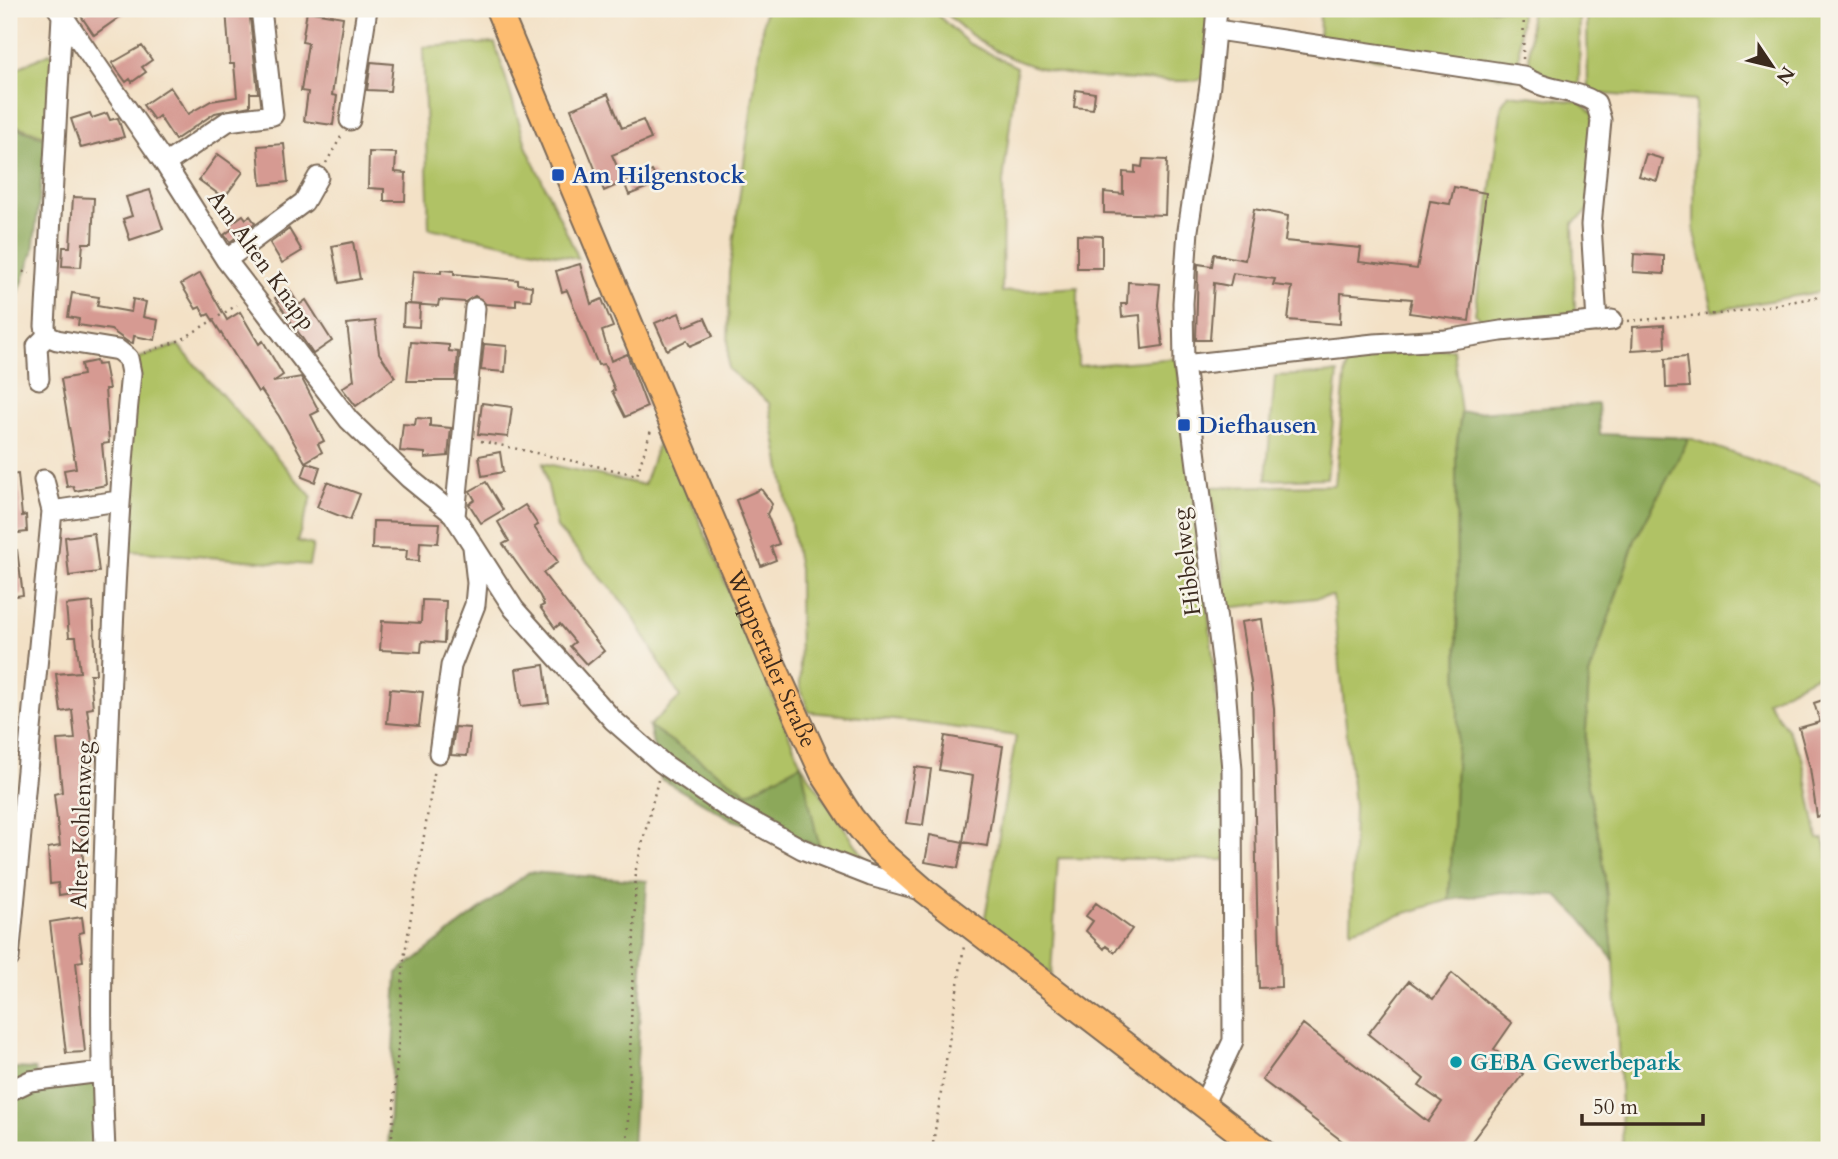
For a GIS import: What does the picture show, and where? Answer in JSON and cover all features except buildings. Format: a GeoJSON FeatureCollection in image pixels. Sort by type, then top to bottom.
{"type":"FeatureCollection","features":[{"type":"Feature","properties":{"kind":"main road","name":"Wuppertaler Straße"},"geometry":{"type":"LineString","coordinates":[[498,9],[773,664],[823,774],[850,817],[877,849],[925,891],[1262,1150]]}},
{"type":"Feature","properties":{"kind":"street"},"geometry":{"type":"LineString","coordinates":[[165,164],[228,121],[273,115],[261,9]]}},
{"type":"Feature","properties":{"kind":"street"},"geometry":{"type":"LineString","coordinates":[[350,120],[368,9]]}},
{"type":"Feature","properties":{"kind":"street","name":"Hibbelweg"},"geometry":{"type":"LineString","coordinates":[[1203,1105],[1233,1041],[1232,770],[1223,662],[1184,365],[1185,255],[1217,30],[1217,9]]}},
{"type":"Feature","properties":{"kind":"street"},"geometry":{"type":"LineString","coordinates":[[47,336],[45,326],[60,13]]}},
{"type":"Feature","properties":{"kind":"street","name":"Am Alten Knapp"},"geometry":{"type":"LineString","coordinates":[[60,13],[165,164],[226,260],[349,420],[409,478],[455,516],[514,609],[613,720],[662,763],[729,809],[802,849],[871,876],[925,891]]}},
{"type":"Feature","properties":{"kind":"street"},"geometry":{"type":"LineString","coordinates":[[1184,365],[1374,345],[1446,341],[1501,331],[1604,321],[1591,225],[1601,120],[1596,103],[1581,93],[1539,87],[1523,76],[1217,30]]}},
{"type":"Feature","properties":{"kind":"street"},"geometry":{"type":"LineString","coordinates":[[226,260],[304,202],[318,177]]}},
{"type":"Feature","properties":{"kind":"street"},"geometry":{"type":"LineString","coordinates":[[455,516],[475,308]]}},
{"type":"Feature","properties":{"kind":"street"},"geometry":{"type":"LineString","coordinates":[[47,336],[118,350],[128,358]]}},
{"type":"Feature","properties":{"kind":"street"},"geometry":{"type":"LineString","coordinates":[[39,379],[37,346],[47,336]]}},
{"type":"Feature","properties":{"kind":"street","name":"Alter Kohlenweg"},"geometry":{"type":"LineString","coordinates":[[105,1150],[101,1072],[102,894],[118,501],[131,373],[128,358]]}},
{"type":"Feature","properties":{"kind":"street"},"geometry":{"type":"LineString","coordinates":[[9,958],[52,510],[44,480]]}},
{"type":"Feature","properties":{"kind":"street"},"geometry":{"type":"LineString","coordinates":[[52,510],[118,501]]}},
{"type":"Feature","properties":{"kind":"street"},"geometry":{"type":"LineString","coordinates":[[439,753],[451,666],[475,605],[477,583],[473,543]]}},
{"type":"Feature","properties":{"kind":"street"},"geometry":{"type":"LineString","coordinates":[[9,1091],[30,1081],[101,1072]]}},
{"type":"Feature","properties":{"kind":"path"},"geometry":{"type":"LineString","coordinates":[[1523,76],[1524,9]]}},
{"type":"Feature","properties":{"kind":"path"},"geometry":{"type":"LineString","coordinates":[[318,177],[350,120]]}},
{"type":"Feature","properties":{"kind":"path"},"geometry":{"type":"LineString","coordinates":[[9,269],[47,277]]}},
{"type":"Feature","properties":{"kind":"path"},"geometry":{"type":"LineString","coordinates":[[128,358],[181,340],[254,294]]}},
{"type":"Feature","properties":{"kind":"path"},"geometry":{"type":"LineString","coordinates":[[1604,321],[1638,321],[1729,313],[1829,295]]}},
{"type":"Feature","properties":{"kind":"path"},"geometry":{"type":"LineString","coordinates":[[464,438],[637,475],[661,397]]}},
{"type":"Feature","properties":{"kind":"path"},"geometry":{"type":"LineString","coordinates":[[391,1150],[404,959],[430,786],[439,753]]}},
{"type":"Feature","properties":{"kind":"path"},"geometry":{"type":"LineString","coordinates":[[627,1150],[636,869],[662,763]]}},
{"type":"Feature","properties":{"kind":"path"},"geometry":{"type":"LineString","coordinates":[[932,1150],[965,945],[973,927]]}},
{"type":"Feature","properties":{"kind":"green space"},"geometry":{"type":"Polygon","coordinates":[[[765,9],[931,9],[968,43],[1017,67],[1003,182],[1002,292],[1078,287],[1078,366],[1177,358],[1214,671],[1226,860],[1058,858],[1051,975],[984,923],[1016,736],[914,722],[809,712],[800,687],[799,569],[769,403],[728,369],[729,273],[765,9]]]}},
{"type":"Feature","properties":{"kind":"green space"},"geometry":{"type":"Polygon","coordinates":[[[942,9],[1209,9],[1205,76],[1199,80],[1186,81],[1086,77],[1055,72],[1025,64],[997,51],[969,33],[942,9]]]}},
{"type":"Feature","properties":{"kind":"green space"},"geometry":{"type":"Polygon","coordinates":[[[1320,9],[1521,9],[1518,79],[1319,50],[1320,9]]]}},
{"type":"Feature","properties":{"kind":"green space"},"geometry":{"type":"Polygon","coordinates":[[[1530,9],[1580,9],[1579,86],[1529,80],[1530,9]]]}},
{"type":"Feature","properties":{"kind":"green space"},"geometry":{"type":"Polygon","coordinates":[[[1587,9],[1829,9],[1829,290],[1713,311],[1694,229],[1695,101],[1588,93],[1587,9]]]}},
{"type":"Feature","properties":{"kind":"green space"},"geometry":{"type":"Polygon","coordinates":[[[495,43],[527,148],[579,259],[429,228],[423,47],[495,43]]]}},
{"type":"Feature","properties":{"kind":"green space"},"geometry":{"type":"Polygon","coordinates":[[[50,53],[54,59],[50,138],[9,123],[9,72],[50,53]]]}},
{"type":"Feature","properties":{"kind":"green space"},"geometry":{"type":"Polygon","coordinates":[[[1509,94],[1580,102],[1593,114],[1588,211],[1573,223],[1575,313],[1563,317],[1482,319],[1475,314],[1502,104],[1509,94]]]}},
{"type":"Feature","properties":{"kind":"green space"},"geometry":{"type":"Polygon","coordinates":[[[9,125],[49,140],[44,158],[33,252],[15,303],[9,305],[9,125]]]}},
{"type":"Feature","properties":{"kind":"green space"},"geometry":{"type":"Polygon","coordinates":[[[178,345],[312,497],[297,541],[313,545],[309,565],[118,550],[133,360],[178,345]]]}},
{"type":"Feature","properties":{"kind":"green space"},"geometry":{"type":"Polygon","coordinates":[[[1453,349],[1461,413],[1456,450],[1458,728],[1449,900],[1351,930],[1354,806],[1333,596],[1228,608],[1211,487],[1335,485],[1347,356],[1453,349]]]}},
{"type":"Feature","properties":{"kind":"green space"},"geometry":{"type":"Polygon","coordinates":[[[1338,373],[1327,478],[1266,480],[1275,376],[1338,373]]]}},
{"type":"Feature","properties":{"kind":"green space"},"geometry":{"type":"Polygon","coordinates":[[[1598,404],[1600,434],[1689,438],[1635,540],[1589,676],[1584,766],[1602,853],[1614,961],[1580,918],[1556,895],[1503,892],[1449,900],[1458,728],[1456,450],[1461,413],[1598,404]]]}},
{"type":"Feature","properties":{"kind":"green space"},"geometry":{"type":"Polygon","coordinates":[[[662,431],[801,764],[871,867],[819,846],[748,793],[649,726],[680,697],[628,608],[557,528],[543,463],[644,485],[662,431]]]}},
{"type":"Feature","properties":{"kind":"green space"},"geometry":{"type":"Polygon","coordinates":[[[1689,438],[1829,486],[1829,669],[1767,701],[1787,729],[1802,757],[1818,839],[1824,839],[1829,860],[1829,1150],[1623,1150],[1614,961],[1602,853],[1584,766],[1589,676],[1635,540],[1689,438]]]}},
{"type":"Feature","properties":{"kind":"green space"},"geometry":{"type":"Polygon","coordinates":[[[649,726],[748,793],[801,764],[819,846],[733,820],[661,779],[649,726]]]}},
{"type":"Feature","properties":{"kind":"green space"},"geometry":{"type":"Polygon","coordinates":[[[529,872],[647,881],[632,1150],[388,1150],[397,973],[529,872]]]}},
{"type":"Feature","properties":{"kind":"green space"},"geometry":{"type":"Polygon","coordinates":[[[9,1068],[35,1069],[36,1075],[98,1075],[100,1150],[9,1150],[9,1068]]]}},
{"type":"Feature","properties":{"kind":"place","name":"Am Hilgenstock"},"geometry":{"type":"Point","coordinates":[558,175]}},
{"type":"Feature","properties":{"kind":"place","name":"Diefhausen"},"geometry":{"type":"Point","coordinates":[1184,425]}},
{"type":"Feature","properties":{"kind":"place","name":"GEBA Gewerbepark"},"geometry":{"type":"Point","coordinates":[1456,1062]}}]}
